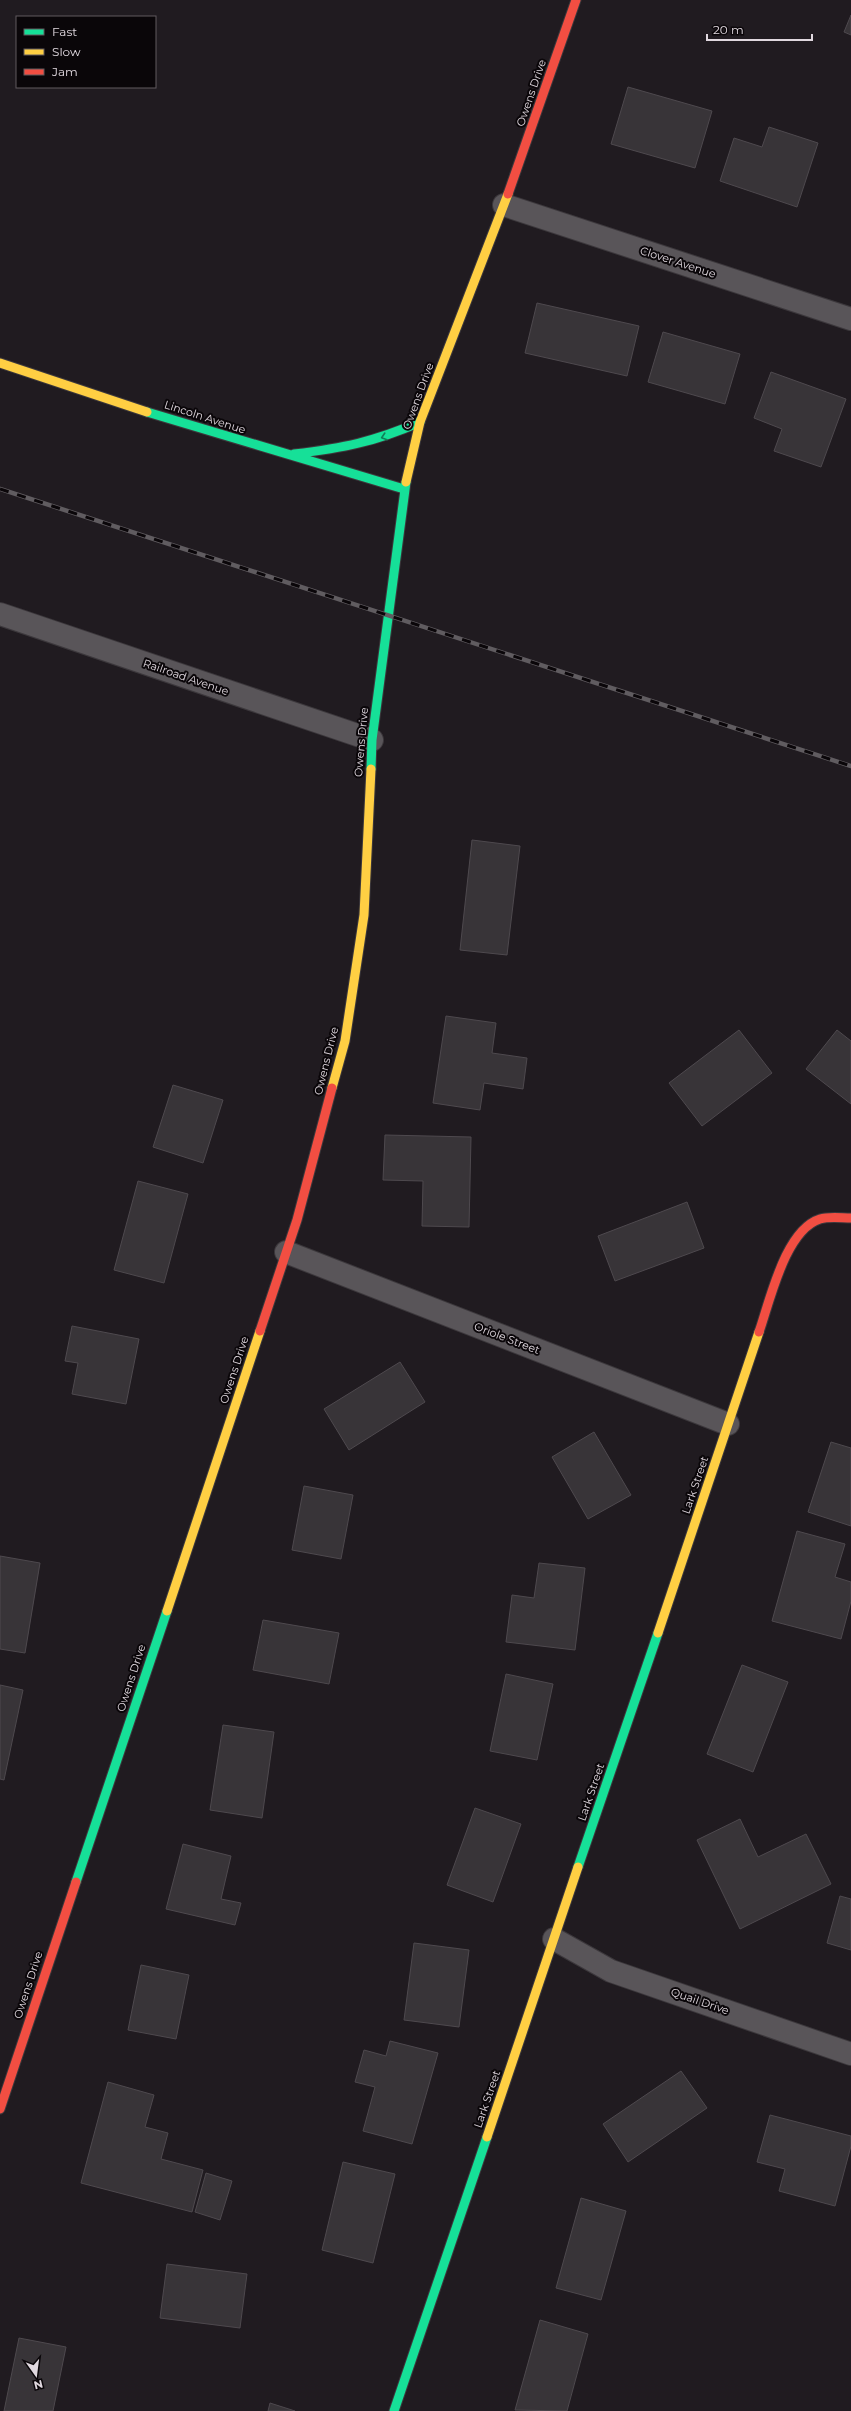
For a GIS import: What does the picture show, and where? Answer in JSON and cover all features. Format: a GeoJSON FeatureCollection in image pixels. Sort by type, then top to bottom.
{"type":"FeatureCollection","features":[{"type":"Feature","properties":{"kind":"street","name":"Owens Drive"},"geometry":{"type":"LineString","coordinates":[[0,2109],[297,1220],[345,1041],[364,915],[372,740],[404,489],[420,422],[504,204],[576,0]]}},
{"type":"Feature","properties":{"kind":"street","name":"Clover Avenue"},"geometry":{"type":"LineString","coordinates":[[504,204],[851,319]]}},
{"type":"Feature","properties":{"kind":"street","name":"Lincoln Avenue"},"geometry":{"type":"LineString","coordinates":[[0,363],[206,431],[404,489]]}},
{"type":"Feature","properties":{"kind":"street"},"geometry":{"type":"LineString","coordinates":[[285,455],[348,447],[386,437],[420,422]]}},
{"type":"Feature","properties":{"kind":"street","name":"Railroad Avenue"},"geometry":{"type":"LineString","coordinates":[[0,614],[372,740]]}},
{"type":"Feature","properties":{"kind":"street","name":"Lark Street"},"geometry":{"type":"LineString","coordinates":[[394,2411],[786,1253],[800,1233],[820,1219],[849,1217]]}},
{"type":"Feature","properties":{"kind":"street","name":"Oriole Street"},"geometry":{"type":"LineString","coordinates":[[286,1252],[728,1424]]}},
{"type":"Feature","properties":{"kind":"street","name":"Quail Drive"},"geometry":{"type":"LineString","coordinates":[[554,1939],[611,1971],[851,2054]]}},
{"type":"Feature","properties":{"kind":"building"},"geometry":{"type":"Polygon","coordinates":[[[851,15],[851,35],[844,32],[851,15]]]}},
{"type":"Feature","properties":{"kind":"building"},"geometry":{"type":"Polygon","coordinates":[[[628,87],[712,111],[695,168],[611,144],[628,87]]]}},
{"type":"Feature","properties":{"kind":"building"},"geometry":{"type":"Polygon","coordinates":[[[769,127],[818,143],[797,207],[720,181],[734,138],[762,147],[769,127]]]}},
{"type":"Feature","properties":{"kind":"building"},"geometry":{"type":"Polygon","coordinates":[[[537,303],[639,326],[627,376],[525,353],[537,303]]]}},
{"type":"Feature","properties":{"kind":"building"},"geometry":{"type":"Polygon","coordinates":[[[663,332],[740,354],[725,404],[648,382],[663,332]]]}},
{"type":"Feature","properties":{"kind":"building"},"geometry":{"type":"Polygon","coordinates":[[[771,372],[846,399],[821,467],[774,451],[782,429],[754,418],[771,372]]]}},
{"type":"Feature","properties":{"kind":"building"},"geometry":{"type":"Polygon","coordinates":[[[472,840],[520,846],[507,955],[460,950],[472,840]]]}},
{"type":"Feature","properties":{"kind":"building"},"geometry":{"type":"Polygon","coordinates":[[[446,1016],[496,1023],[492,1053],[527,1058],[523,1089],[484,1083],[480,1110],[433,1103],[446,1016]]]}},
{"type":"Feature","properties":{"kind":"building"},"geometry":{"type":"Polygon","coordinates":[[[739,1030],[772,1073],[702,1126],[669,1083],[739,1030]]]}},
{"type":"Feature","properties":{"kind":"building"},"geometry":{"type":"Polygon","coordinates":[[[837,1030],[851,1041],[851,1104],[806,1069],[837,1030]]]}},
{"type":"Feature","properties":{"kind":"building"},"geometry":{"type":"Polygon","coordinates":[[[173,1085],[223,1100],[203,1163],[153,1147],[173,1085]]]}},
{"type":"Feature","properties":{"kind":"building"},"geometry":{"type":"Polygon","coordinates":[[[385,1135],[471,1137],[469,1227],[422,1226],[423,1181],[383,1180],[385,1135]]]}},
{"type":"Feature","properties":{"kind":"building"},"geometry":{"type":"Polygon","coordinates":[[[138,1181],[188,1194],[164,1283],[114,1270],[138,1181]]]}},
{"type":"Feature","properties":{"kind":"building"},"geometry":{"type":"Polygon","coordinates":[[[687,1202],[704,1248],[615,1281],[598,1236],[687,1202]]]}},
{"type":"Feature","properties":{"kind":"building"},"geometry":{"type":"Polygon","coordinates":[[[72,1326],[139,1339],[126,1404],[72,1394],[78,1363],[65,1361],[72,1326]]]}},
{"type":"Feature","properties":{"kind":"building"},"geometry":{"type":"Polygon","coordinates":[[[400,1362],[425,1402],[349,1450],[324,1409],[400,1362]]]}},
{"type":"Feature","properties":{"kind":"building"},"geometry":{"type":"Polygon","coordinates":[[[594,1432],[631,1495],[588,1519],[552,1457],[594,1432]]]}},
{"type":"Feature","properties":{"kind":"building"},"geometry":{"type":"Polygon","coordinates":[[[831,1442],[851,1448],[851,1526],[808,1512],[831,1442]]]}},
{"type":"Feature","properties":{"kind":"building"},"geometry":{"type":"Polygon","coordinates":[[[304,1486],[353,1495],[341,1559],[292,1550],[304,1486]]]}},
{"type":"Feature","properties":{"kind":"building"},"geometry":{"type":"Polygon","coordinates":[[[797,1531],[845,1544],[835,1577],[851,1582],[851,1601],[841,1639],[772,1621],[797,1531]]]}},
{"type":"Feature","properties":{"kind":"building"},"geometry":{"type":"Polygon","coordinates":[[[0,1556],[40,1563],[25,1653],[0,1649],[0,1556]]]}},
{"type":"Feature","properties":{"kind":"building"},"geometry":{"type":"Polygon","coordinates":[[[539,1563],[585,1568],[575,1650],[506,1642],[512,1595],[534,1598],[539,1563]]]}},
{"type":"Feature","properties":{"kind":"building"},"geometry":{"type":"Polygon","coordinates":[[[263,1620],[339,1633],[329,1684],[253,1670],[263,1620]]]}},
{"type":"Feature","properties":{"kind":"building"},"geometry":{"type":"Polygon","coordinates":[[[742,1665],[788,1682],[753,1772],[707,1754],[742,1665]]]}},
{"type":"Feature","properties":{"kind":"building"},"geometry":{"type":"Polygon","coordinates":[[[506,1674],[553,1684],[537,1760],[490,1751],[506,1674]]]}},
{"type":"Feature","properties":{"kind":"building"},"geometry":{"type":"Polygon","coordinates":[[[0,1685],[23,1690],[4,1780],[0,1779],[0,1685]]]}},
{"type":"Feature","properties":{"kind":"building"},"geometry":{"type":"Polygon","coordinates":[[[223,1725],[274,1732],[262,1818],[210,1810],[223,1725]]]}},
{"type":"Feature","properties":{"kind":"building"},"geometry":{"type":"Polygon","coordinates":[[[475,1808],[521,1824],[493,1902],[447,1885],[475,1808]]]}},
{"type":"Feature","properties":{"kind":"building"},"geometry":{"type":"Polygon","coordinates":[[[740,1819],[758,1857],[806,1834],[831,1884],[740,1929],[697,1840],[740,1819]]]}},
{"type":"Feature","properties":{"kind":"building"},"geometry":{"type":"Polygon","coordinates":[[[183,1844],[231,1856],[221,1899],[241,1903],[235,1925],[166,1909],[183,1844]]]}},
{"type":"Feature","properties":{"kind":"building"},"geometry":{"type":"Polygon","coordinates":[[[840,1896],[851,1899],[851,1950],[827,1943],[840,1896]]]}},
{"type":"Feature","properties":{"kind":"building"},"geometry":{"type":"Polygon","coordinates":[[[414,1943],[469,1950],[459,2027],[404,2020],[414,1943]]]}},
{"type":"Feature","properties":{"kind":"building"},"geometry":{"type":"Polygon","coordinates":[[[141,1965],[189,1975],[176,2039],[128,2030],[141,1965]]]}},
{"type":"Feature","properties":{"kind":"building"},"geometry":{"type":"Polygon","coordinates":[[[390,2041],[438,2053],[412,2144],[363,2131],[375,2087],[355,2082],[364,2050],[386,2056],[390,2041]]]}},
{"type":"Feature","properties":{"kind":"building"},"geometry":{"type":"Polygon","coordinates":[[[681,2071],[707,2108],[628,2162],[603,2124],[681,2071]]]}},
{"type":"Feature","properties":{"kind":"building"},"geometry":{"type":"Polygon","coordinates":[[[108,2082],[154,2095],[145,2127],[168,2133],[161,2159],[203,2170],[192,2212],[81,2183],[108,2082]]]}},
{"type":"Feature","properties":{"kind":"building"},"geometry":{"type":"Polygon","coordinates":[[[770,2115],[851,2136],[851,2146],[835,2206],[779,2191],[785,2169],[757,2162],[770,2115]]]}},
{"type":"Feature","properties":{"kind":"building"},"geometry":{"type":"Polygon","coordinates":[[[343,2162],[395,2174],[373,2263],[322,2250],[343,2162]]]}},
{"type":"Feature","properties":{"kind":"building"},"geometry":{"type":"Polygon","coordinates":[[[206,2173],[232,2181],[220,2220],[195,2212],[206,2173]]]}},
{"type":"Feature","properties":{"kind":"building"},"geometry":{"type":"Polygon","coordinates":[[[581,2198],[626,2211],[601,2300],[556,2288],[581,2198]]]}},
{"type":"Feature","properties":{"kind":"building"},"geometry":{"type":"Polygon","coordinates":[[[167,2264],[247,2274],[240,2328],[160,2318],[167,2264]]]}},
{"type":"Feature","properties":{"kind":"building"},"geometry":{"type":"Polygon","coordinates":[[[540,2320],[588,2334],[567,2411],[515,2410],[540,2320]]]}},
{"type":"Feature","properties":{"kind":"building"},"geometry":{"type":"Polygon","coordinates":[[[19,2338],[66,2347],[53,2411],[4,2411],[19,2338]]]}},
{"type":"Feature","properties":{"kind":"building"},"geometry":{"type":"Polygon","coordinates":[[[270,2403],[295,2411],[268,2411],[270,2403]]]}},
{"type":"Feature","properties":{"kind":"railway"},"geometry":{"type":"LineString","coordinates":[[0,489],[851,766]]}},
{"type":"Feature","properties":{"kind":"traffic: fast"},"geometry":{"type":"LineString","coordinates":[[147,412],[404,489]]}},
{"type":"Feature","properties":{"kind":"traffic: fast"},"geometry":{"type":"LineString","coordinates":[[294,454],[358,443],[388,435],[420,422]]}},
{"type":"Feature","properties":{"kind":"traffic: fast"},"geometry":{"type":"LineString","coordinates":[[371,769],[372,740],[406,482]]}},
{"type":"Feature","properties":{"kind":"traffic: fast"},"geometry":{"type":"LineString","coordinates":[[76,1882],[167,1611]]}},
{"type":"Feature","properties":{"kind":"traffic: fast"},"geometry":{"type":"LineString","coordinates":[[578,1867],[658,1633]]}},
{"type":"Feature","properties":{"kind":"traffic: fast"},"geometry":{"type":"LineString","coordinates":[[394,2411],[487,2137]]}},
{"type":"Feature","properties":{"kind":"traffic: slow"},"geometry":{"type":"LineString","coordinates":[[406,482],[420,422],[508,194]]}},
{"type":"Feature","properties":{"kind":"traffic: slow"},"geometry":{"type":"LineString","coordinates":[[0,363],[147,412]]}},
{"type":"Feature","properties":{"kind":"traffic: slow"},"geometry":{"type":"LineString","coordinates":[[332,1088],[345,1041],[364,915],[371,769]]}},
{"type":"Feature","properties":{"kind":"traffic: slow"},"geometry":{"type":"LineString","coordinates":[[167,1611],[260,1331]]}},
{"type":"Feature","properties":{"kind":"traffic: slow"},"geometry":{"type":"LineString","coordinates":[[658,1633],[759,1332]]}},
{"type":"Feature","properties":{"kind":"traffic: slow"},"geometry":{"type":"LineString","coordinates":[[487,2137],[578,1867]]}},
{"type":"Feature","properties":{"kind":"traffic: jam"},"geometry":{"type":"LineString","coordinates":[[508,194],[576,0]]}},
{"type":"Feature","properties":{"kind":"traffic: jam"},"geometry":{"type":"LineString","coordinates":[[260,1331],[297,1220],[332,1088]]}},
{"type":"Feature","properties":{"kind":"traffic: jam"},"geometry":{"type":"LineString","coordinates":[[759,1332],[780,1268],[797,1237],[808,1226],[820,1219],[831,1217],[851,1218]]}},
{"type":"Feature","properties":{"kind":"traffic: jam"},"geometry":{"type":"LineString","coordinates":[[0,2109],[76,1882]]}}]}
